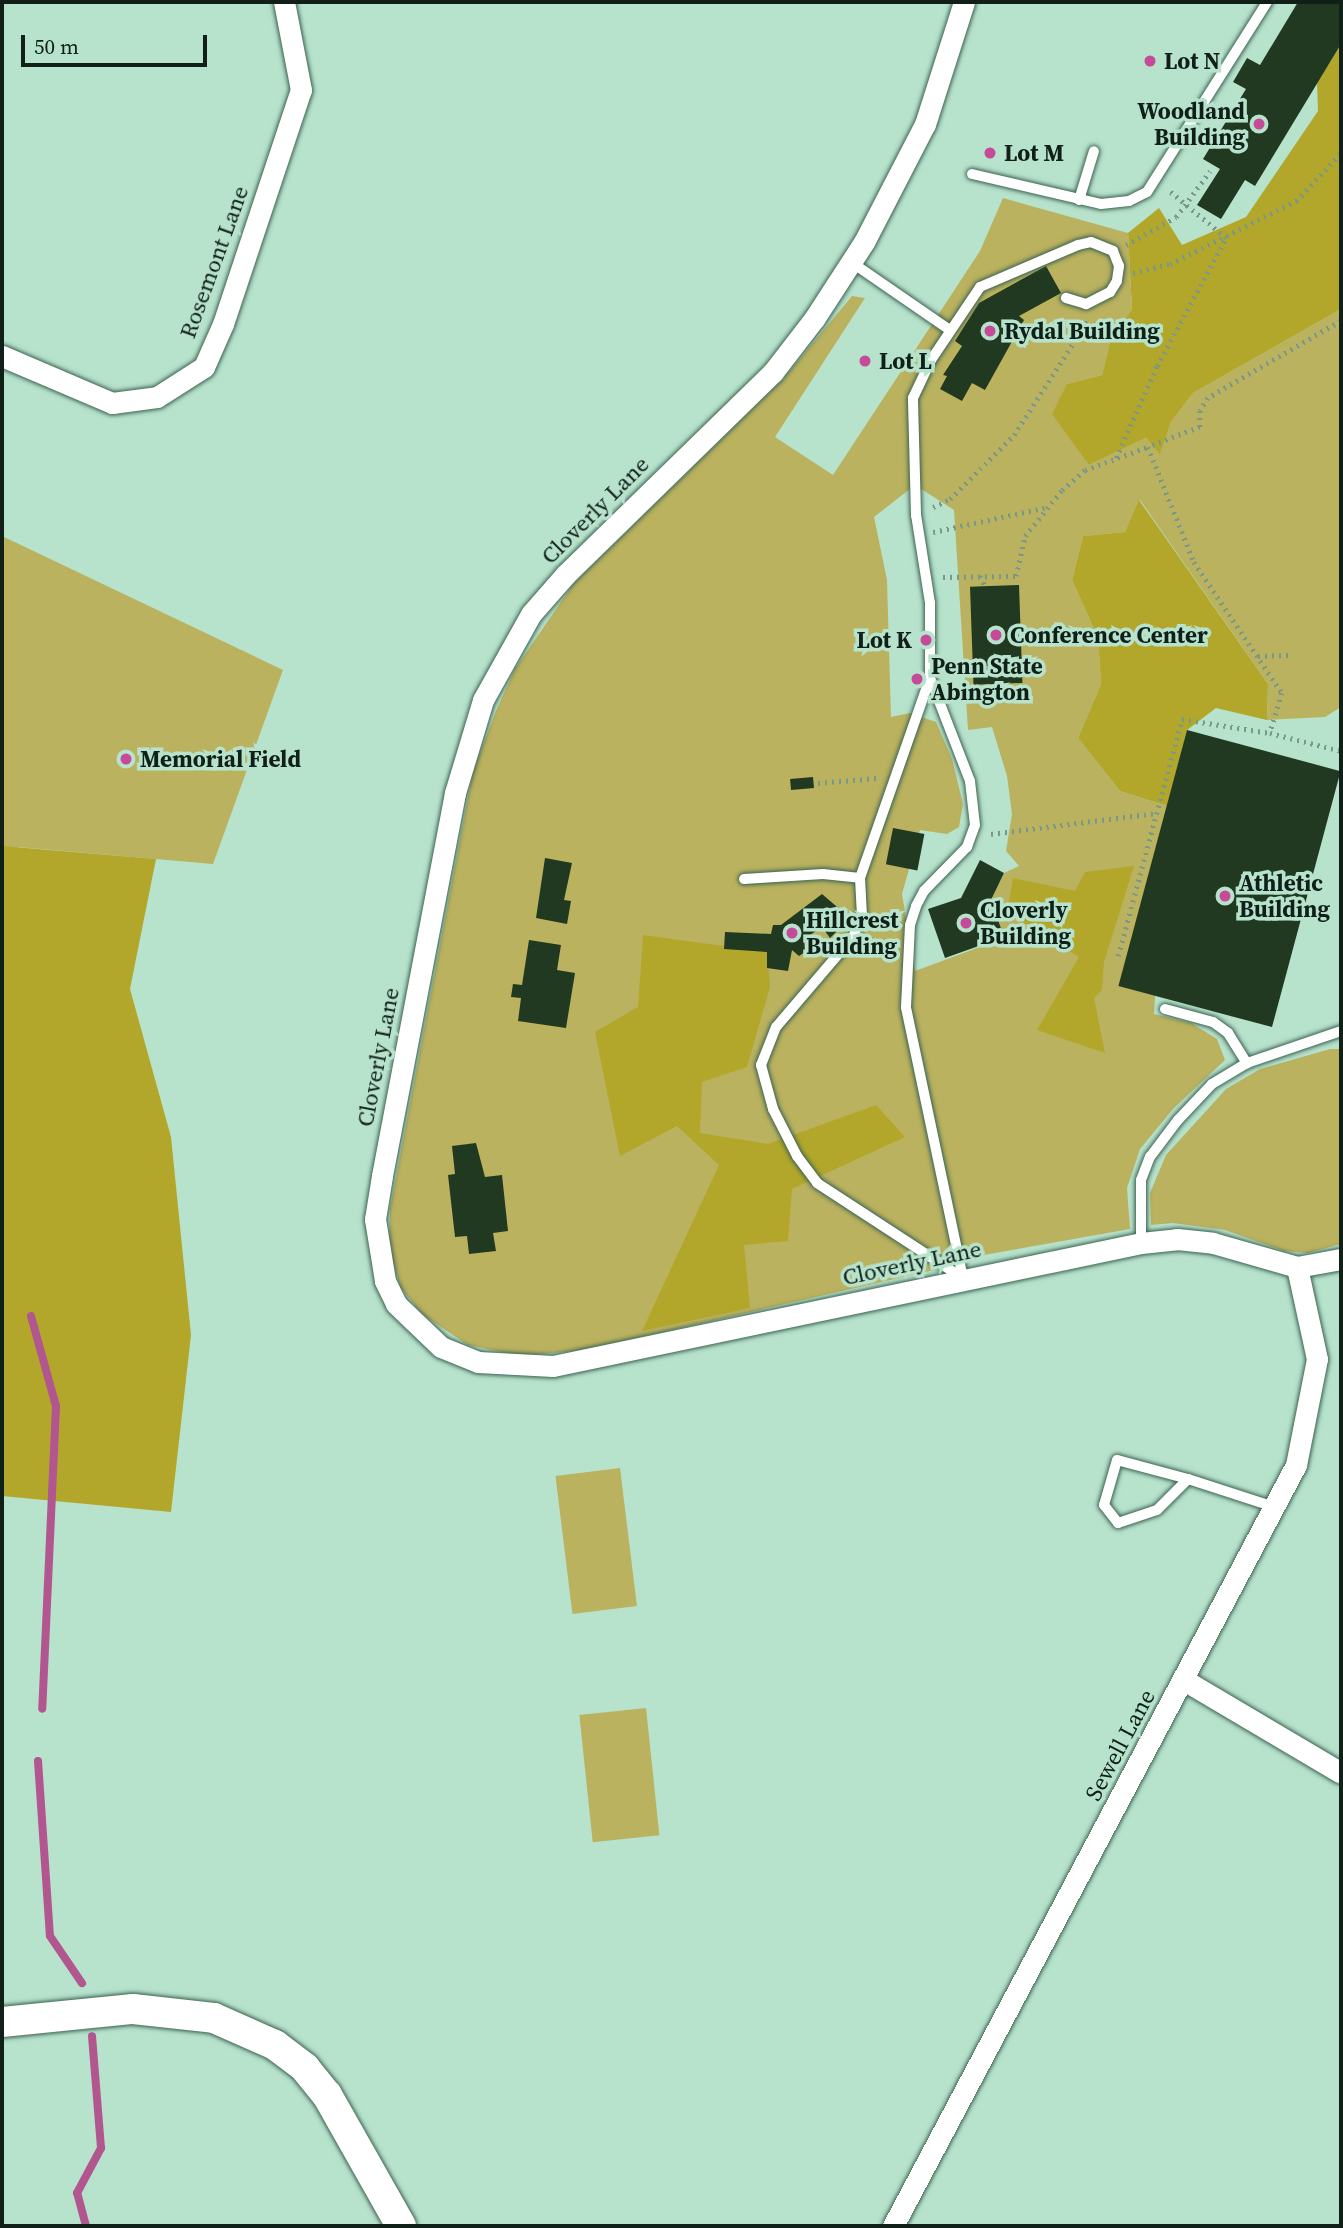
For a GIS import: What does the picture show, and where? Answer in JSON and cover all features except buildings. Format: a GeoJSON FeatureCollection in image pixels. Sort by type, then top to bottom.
{"type":"FeatureCollection","features":[{"type":"Feature","properties":{"kind":"main road"},"geometry":{"type":"LineString","coordinates":[[2,2022],[133,2009],[214,2018],[275,2045],[306,2068],[327,2095],[401,2226]]}},
{"type":"Feature","properties":{"kind":"street","name":"Rosemont Lane"},"geometry":{"type":"LineString","coordinates":[[2,356],[111,403],[157,397],[204,367],[223,324],[300,90],[284,2]]}},
{"type":"Feature","properties":{"kind":"street","name":"Cloverly Lane"},"geometry":{"type":"LineString","coordinates":[[964,2],[925,124],[851,262],[773,372],[566,574],[531,614],[483,700],[455,793],[375,1219],[377,1251],[396,1304],[441,1347],[478,1362],[517,1367],[596,1360],[963,1278],[1141,1243],[1177,1239],[1213,1243],[1297,1267],[1341,1259]]}},
{"type":"Feature","properties":{"kind":"street","name":"Sewell Lane"},"geometry":{"type":"LineString","coordinates":[[893,2226],[1184,1681],[1296,1465],[1317,1359],[1297,1267]]}},
{"type":"Feature","properties":{"kind":"street"},"geometry":{"type":"LineString","coordinates":[[1184,1681],[1341,1773]]}},
{"type":"Feature","properties":{"kind":"lane"},"geometry":{"type":"LineString","coordinates":[[972,174],[1079,200],[1129,201],[1147,192],[1267,2]]}},
{"type":"Feature","properties":{"kind":"lane"},"geometry":{"type":"LineString","coordinates":[[1079,200],[1094,151]]}},
{"type":"Feature","properties":{"kind":"lane"},"geometry":{"type":"LineString","coordinates":[[963,1278],[906,1007],[910,925],[916,906],[972,836],[975,807],[970,781],[930,678],[927,578],[916,515],[913,398],[971,296],[992,280],[1078,245],[1091,242],[1113,251],[1119,266],[1117,281],[1103,298],[1086,304],[1066,298]]}},
{"type":"Feature","properties":{"kind":"lane"},"geometry":{"type":"LineString","coordinates":[[851,262],[950,330]]}},
{"type":"Feature","properties":{"kind":"lane"},"geometry":{"type":"LineString","coordinates":[[930,678],[860,878],[862,914],[853,937],[776,1027],[761,1065],[765,1085],[797,1156],[817,1183],[963,1278]]}},
{"type":"Feature","properties":{"kind":"lane"},"geometry":{"type":"LineString","coordinates":[[744,879],[823,874],[860,878]]}},
{"type":"Feature","properties":{"kind":"lane"},"geometry":{"type":"LineString","coordinates":[[1165,1009],[1213,1022],[1228,1032],[1247,1063]]}},
{"type":"Feature","properties":{"kind":"lane"},"geometry":{"type":"LineString","coordinates":[[1141,1243],[1138,1200],[1150,1157],[1212,1084],[1247,1063],[1341,1031]]}},
{"type":"Feature","properties":{"kind":"lane"},"geometry":{"type":"LineString","coordinates":[[1188,1479],[1157,1510],[1118,1523],[1104,1505],[1117,1460],[1188,1479],[1274,1507]]}},
{"type":"Feature","properties":{"kind":"path"},"geometry":{"type":"LineString","coordinates":[[1117,281],[1170,264],[1296,201],[1341,153]]}},
{"type":"Feature","properties":{"kind":"path"},"geometry":{"type":"LineString","coordinates":[[1113,251],[1153,233],[1185,204],[1210,171]]}},
{"type":"Feature","properties":{"kind":"path"},"geometry":{"type":"LineString","coordinates":[[1169,191],[1226,238]]}},
{"type":"Feature","properties":{"kind":"path"},"geometry":{"type":"LineString","coordinates":[[1116,458],[1157,366],[1226,238]]}},
{"type":"Feature","properties":{"kind":"path"},"geometry":{"type":"LineString","coordinates":[[916,515],[950,499],[1014,435],[1103,298]]}},
{"type":"Feature","properties":{"kind":"path"},"geometry":{"type":"LineString","coordinates":[[927,578],[1016,576],[1019,548],[1049,507],[1086,470],[1200,427],[1200,411],[1208,398],[1341,321]]}},
{"type":"Feature","properties":{"kind":"path"},"geometry":{"type":"LineString","coordinates":[[1148,447],[1194,562],[1282,693],[1270,733]]}},
{"type":"Feature","properties":{"kind":"path"},"geometry":{"type":"LineString","coordinates":[[955,529],[1049,507]]}},
{"type":"Feature","properties":{"kind":"path"},"geometry":{"type":"LineString","coordinates":[[980,576],[985,586]]}},
{"type":"Feature","properties":{"kind":"path"},"geometry":{"type":"LineString","coordinates":[[1257,656],[1289,655]]}},
{"type":"Feature","properties":{"kind":"path"},"geometry":{"type":"LineString","coordinates":[[1118,956],[1182,719],[1270,733],[1341,751]]}},
{"type":"Feature","properties":{"kind":"path"},"geometry":{"type":"LineString","coordinates":[[818,783],[896,777]]}},
{"type":"Feature","properties":{"kind":"path"},"geometry":{"type":"LineString","coordinates":[[972,836],[1157,813]]}},
{"type":"Feature","properties":{"kind":"shaded area"},"geometry":{"type":"Polygon","coordinates":[[[1341,44],[1341,309],[1193,393],[1171,422],[1160,454],[1146,438],[1089,465],[1052,414],[1067,384],[1102,375],[1111,338],[1132,309],[1128,233],[1159,208],[1182,245],[1246,217],[1318,111],[1317,83],[1341,44]]]}},
{"type":"Feature","properties":{"kind":"shaded area"},"geometry":{"type":"Polygon","coordinates":[[[1003,198],[1128,233],[1132,309],[1111,338],[1102,375],[1067,384],[1089,465],[1146,438],[1160,453],[1171,422],[1193,393],[1341,309],[1341,707],[1325,717],[1267,720],[1268,684],[1140,500],[1125,532],[1083,536],[1072,580],[1098,638],[1101,684],[1078,738],[1120,791],[1167,806],[1154,1014],[1191,1023],[1217,1039],[1225,1060],[1173,1109],[1140,1149],[1127,1188],[1130,1229],[978,1256],[978,1260],[584,1350],[521,1356],[468,1345],[423,1315],[401,1288],[389,1250],[390,1209],[473,771],[515,669],[574,583],[783,379],[852,296],[865,298],[775,437],[833,475],[980,251],[1003,198]],[[915,485],[874,517],[887,580],[891,717],[910,713],[936,722],[952,759],[963,804],[959,827],[947,834],[920,830],[902,894],[915,971],[1004,938],[991,900],[1004,873],[1019,866],[1006,851],[1012,814],[1007,776],[992,727],[968,730],[954,510],[915,485]]]}},
{"type":"Feature","properties":{"kind":"shaded area"},"geometry":{"type":"Polygon","coordinates":[[[1139,500],[1268,684],[1267,720],[1216,708],[1187,730],[1167,806],[1120,791],[1078,738],[1101,684],[1098,638],[1072,580],[1083,536],[1125,532],[1139,500]]]}},
{"type":"Feature","properties":{"kind":"shaded area","name":"Memorial Field"},"geometry":{"type":"Polygon","coordinates":[[[2,536],[283,670],[213,864],[18,847],[2,883],[2,536]]]}},
{"type":"Feature","properties":{"kind":"shaded area"},"geometry":{"type":"Polygon","coordinates":[[[2,846],[156,859],[130,989],[171,1137],[191,1335],[171,1512],[2,1496],[2,846]]]}},
{"type":"Feature","properties":{"kind":"shaded area"},"geometry":{"type":"Polygon","coordinates":[[[1134,866],[1104,962],[1102,990],[1094,998],[1105,1053],[1037,1030],[1079,957],[1007,912],[1013,878],[1075,891],[1085,872],[1134,866]]]}},
{"type":"Feature","properties":{"kind":"shaded area"},"geometry":{"type":"Polygon","coordinates":[[[643,935],[767,952],[770,987],[747,1067],[702,1082],[700,1133],[768,1144],[876,1105],[905,1137],[792,1189],[788,1241],[744,1245],[750,1308],[642,1331],[719,1165],[677,1126],[620,1156],[595,1032],[638,1007],[643,935]]]}},
{"type":"Feature","properties":{"kind":"shaded area"},"geometry":{"type":"Polygon","coordinates":[[[1330,1049],[1341,1049],[1341,1244],[1308,1253],[1284,1251],[1225,1230],[1173,1223],[1151,1225],[1150,1193],[1166,1155],[1226,1089],[1260,1069],[1330,1049]]]}},
{"type":"Feature","properties":{"kind":"shaded area"},"geometry":{"type":"Polygon","coordinates":[[[620,1468],[637,1606],[572,1614],[555,1476],[620,1468]]]}},
{"type":"Feature","properties":{"kind":"shaded area"},"geometry":{"type":"Polygon","coordinates":[[[646,1708],[659,1835],[593,1842],[579,1715],[646,1708]]]}},
{"type":"Feature","properties":{"kind":"waterway"},"geometry":{"type":"LineString","coordinates":[[31,1316],[56,1406],[42,1709]]}},
{"type":"Feature","properties":{"kind":"waterway"},"geometry":{"type":"LineString","coordinates":[[38,1761],[50,1936],[82,1983]]}},
{"type":"Feature","properties":{"kind":"waterway"},"geometry":{"type":"LineString","coordinates":[[86,2226],[77,2193],[101,2148],[92,2036]]}},
{"type":"Feature","properties":{"kind":"place","name":"Lot N"},"geometry":{"type":"Point","coordinates":[1150,61]}},
{"type":"Feature","properties":{"kind":"place","name":"Woodland Building"},"geometry":{"type":"Point","coordinates":[1259,124]}},
{"type":"Feature","properties":{"kind":"place","name":"Lot M"},"geometry":{"type":"Point","coordinates":[990,153]}},
{"type":"Feature","properties":{"kind":"place","name":"Rydal Building"},"geometry":{"type":"Point","coordinates":[990,331]}},
{"type":"Feature","properties":{"kind":"place","name":"Lot L"},"geometry":{"type":"Point","coordinates":[865,361]}},
{"type":"Feature","properties":{"kind":"place","name":"Conference Center"},"geometry":{"type":"Point","coordinates":[996,635]}},
{"type":"Feature","properties":{"kind":"place","name":"Lot K"},"geometry":{"type":"Point","coordinates":[926,640]}},
{"type":"Feature","properties":{"kind":"place","name":"Penn State Abington"},"geometry":{"type":"Point","coordinates":[917,679]}},
{"type":"Feature","properties":{"kind":"place","name":"Memorial Field"},"geometry":{"type":"Point","coordinates":[126,759]}},
{"type":"Feature","properties":{"kind":"place","name":"Athletic Building"},"geometry":{"type":"Point","coordinates":[1225,896]}},
{"type":"Feature","properties":{"kind":"place","name":"Cloverly Building"},"geometry":{"type":"Point","coordinates":[966,923]}},
{"type":"Feature","properties":{"kind":"place","name":"Hillcrest Building"},"geometry":{"type":"Point","coordinates":[792,933]}}]}
